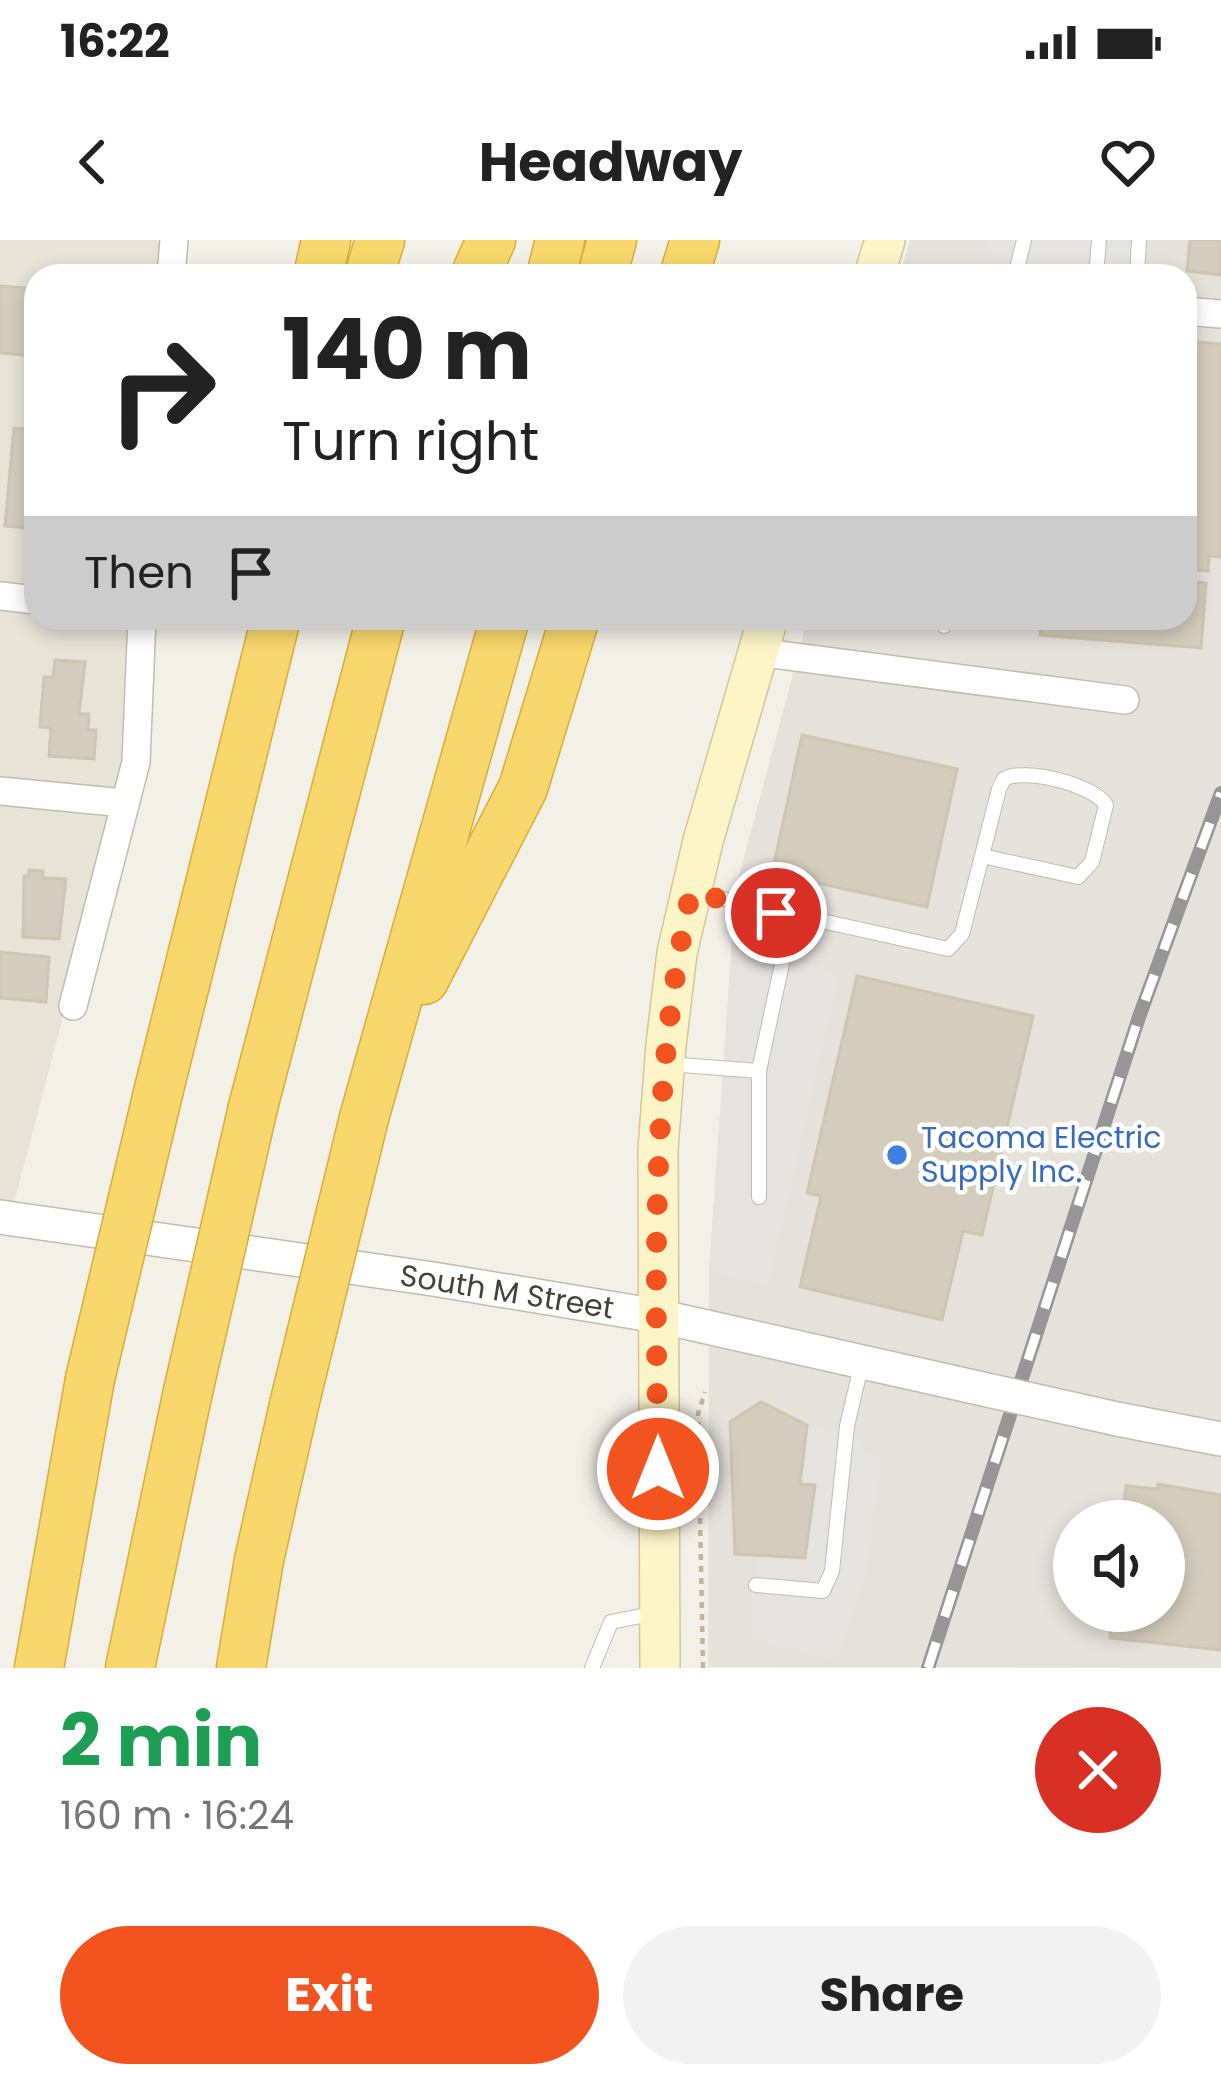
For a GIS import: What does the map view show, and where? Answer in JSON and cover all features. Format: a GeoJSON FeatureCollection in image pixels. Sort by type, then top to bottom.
{"type":"FeatureCollection","features":[{"type":"Feature","properties":{"kind":"highway"},"geometry":{"type":"LineString","coordinates":[[39,1668],[90,1379],[273,630]]}},
{"type":"Feature","properties":{"kind":"highway"},"geometry":{"type":"LineString","coordinates":[[130,1668],[253,1107],[378,630]]}},
{"type":"Feature","properties":{"kind":"highway"},"geometry":{"type":"LineString","coordinates":[[241,1668],[259,1560],[294,1405],[370,1097],[502,630]]}},
{"type":"Feature","properties":{"kind":"highway"},"geometry":{"type":"LineString","coordinates":[[370,1097],[523,788],[571,630]]}},
{"type":"Feature","properties":{"kind":"main road"},"geometry":{"type":"LineString","coordinates":[[660,1668],[658,1149],[664,1064],[677,953],[691,892],[763,635]]}},
{"type":"Feature","properties":{"kind":"street"},"geometry":{"type":"LineString","coordinates":[[73,1006],[136,761],[141,630]]}},
{"type":"Feature","properties":{"kind":"street"},"geometry":{"type":"LineString","coordinates":[[763,635],[1125,700]]}},
{"type":"Feature","properties":{"kind":"street"},"geometry":{"type":"LineString","coordinates":[[0,791],[124,803]]}},
{"type":"Feature","properties":{"kind":"street","name":"South M Street"},"geometry":{"type":"LineString","coordinates":[[0,1217],[658,1316],[1221,1439]]}},
{"type":"Feature","properties":{"kind":"lane"},"geometry":{"type":"LineString","coordinates":[[691,892],[948,949],[962,934],[999,789],[1014,774],[1091,790],[1106,805],[1093,862],[1078,877],[982,856]]}},
{"type":"Feature","properties":{"kind":"lane"},"geometry":{"type":"LineString","coordinates":[[759,1197],[759,1071],[792,917]]}},
{"type":"Feature","properties":{"kind":"lane"},"geometry":{"type":"LineString","coordinates":[[664,1064],[759,1071]]}},
{"type":"Feature","properties":{"kind":"lane"},"geometry":{"type":"LineString","coordinates":[[756,1585],[823,1591],[832,1571],[847,1426],[862,1362]]}},
{"type":"Feature","properties":{"kind":"lane"},"geometry":{"type":"LineString","coordinates":[[592,1668],[611,1622],[659,1612]]}},
{"type":"Feature","properties":{"kind":"path"},"geometry":{"type":"LineString","coordinates":[[703,1668],[698,1414],[705,1392]]}},
{"type":"Feature","properties":{"kind":"shaded area"},"geometry":{"type":"Polygon","coordinates":[[[0,240],[174,240],[172,264],[24,264],[24,630],[141,630],[120,800],[10,1218],[0,1217],[0,240]]]}},
{"type":"Feature","properties":{"kind":"shaded area"},"geometry":{"type":"Polygon","coordinates":[[[910,240],[1221,240],[1221,1668],[708,1667],[709,1272],[736,887],[805,630],[1197,630],[1197,264],[903,264],[910,240]]]}},
{"type":"Feature","properties":{"kind":"shaded area"},"geometry":{"type":"Polygon","coordinates":[[[989,240],[1139,240],[1138,264],[982,264],[989,240]]]}},
{"type":"Feature","properties":{"kind":"shaded area"},"geometry":{"type":"Polygon","coordinates":[[[732,939],[839,975],[768,1286],[709,1272],[732,939]]]}},
{"type":"Feature","properties":{"kind":"shaded area"},"geometry":{"type":"Polygon","coordinates":[[[807,1425],[860,1437],[860,1451],[882,1455],[866,1572],[837,1661],[750,1639],[758,1556],[805,1558],[800,1484],[807,1425]]]}},
{"type":"Feature","properties":{"kind":"building"},"geometry":{"type":"Polygon","coordinates":[[[1190,240],[1221,240],[1221,275],[1197,272],[1197,264],[1188,264],[1190,240]]]}},
{"type":"Feature","properties":{"kind":"building"},"geometry":{"type":"Polygon","coordinates":[[[0,286],[24,288],[24,355],[0,353],[0,286]]]}},
{"type":"Feature","properties":{"kind":"building"},"geometry":{"type":"Polygon","coordinates":[[[1197,342],[1221,344],[1221,557],[1209,556],[1208,571],[1197,570],[1197,342]]]}},
{"type":"Feature","properties":{"kind":"building"},"geometry":{"type":"Polygon","coordinates":[[[14,428],[24,429],[24,528],[5,526],[14,428]]]}},
{"type":"Feature","properties":{"kind":"building"},"geometry":{"type":"Polygon","coordinates":[[[1197,582],[1206,583],[1201,648],[1040,635],[1040,630],[1197,630],[1197,582]]]}},
{"type":"Feature","properties":{"kind":"building"},"geometry":{"type":"Polygon","coordinates":[[[55,660],[85,662],[79,714],[89,714],[88,730],[96,730],[94,759],[49,756],[51,728],[40,727],[44,677],[53,677],[55,660]]]}},
{"type":"Feature","properties":{"kind":"building"},"geometry":{"type":"Polygon","coordinates":[[[802,735],[957,769],[927,907],[772,873],[802,735]]]}},
{"type":"Feature","properties":{"kind":"building"},"geometry":{"type":"Polygon","coordinates":[[[29,870],[43,871],[43,878],[66,879],[59,939],[23,937],[24,876],[29,876],[29,870]]]}},
{"type":"Feature","properties":{"kind":"building"},"geometry":{"type":"Polygon","coordinates":[[[0,952],[49,957],[46,1002],[0,998],[0,952]]]}},
{"type":"Feature","properties":{"kind":"building"},"geometry":{"type":"Polygon","coordinates":[[[857,976],[1033,1016],[982,1235],[963,1231],[942,1320],[800,1287],[821,1196],[807,1193],[857,976]]]}},
{"type":"Feature","properties":{"kind":"building"},"geometry":{"type":"Polygon","coordinates":[[[761,1402],[807,1425],[800,1484],[815,1485],[805,1558],[735,1554],[730,1422],[761,1402]]]}},
{"type":"Feature","properties":{"kind":"building"},"geometry":{"type":"Polygon","coordinates":[[[1158,1484],[1221,1495],[1221,1650],[1110,1638],[1111,1632],[1185,1632],[1185,1500],[1124,1500],[1126,1486],[1158,1489],[1158,1484]]]}},
{"type":"Feature","properties":{"kind":"railway"},"geometry":{"type":"LineString","coordinates":[[928,1668],[1139,1017],[1221,793]]}},
{"type":"Feature","properties":{"kind":"place","name":"Tacoma Electric Supply Inc."},"geometry":{"type":"Point","coordinates":[897,1155]}},
{"type":"Feature","properties":{"kind":"route"},"geometry":{"type":"LineString","coordinates":[[658,1469],[658,1149],[677,953],[691,892],[776,913]]}}]}
